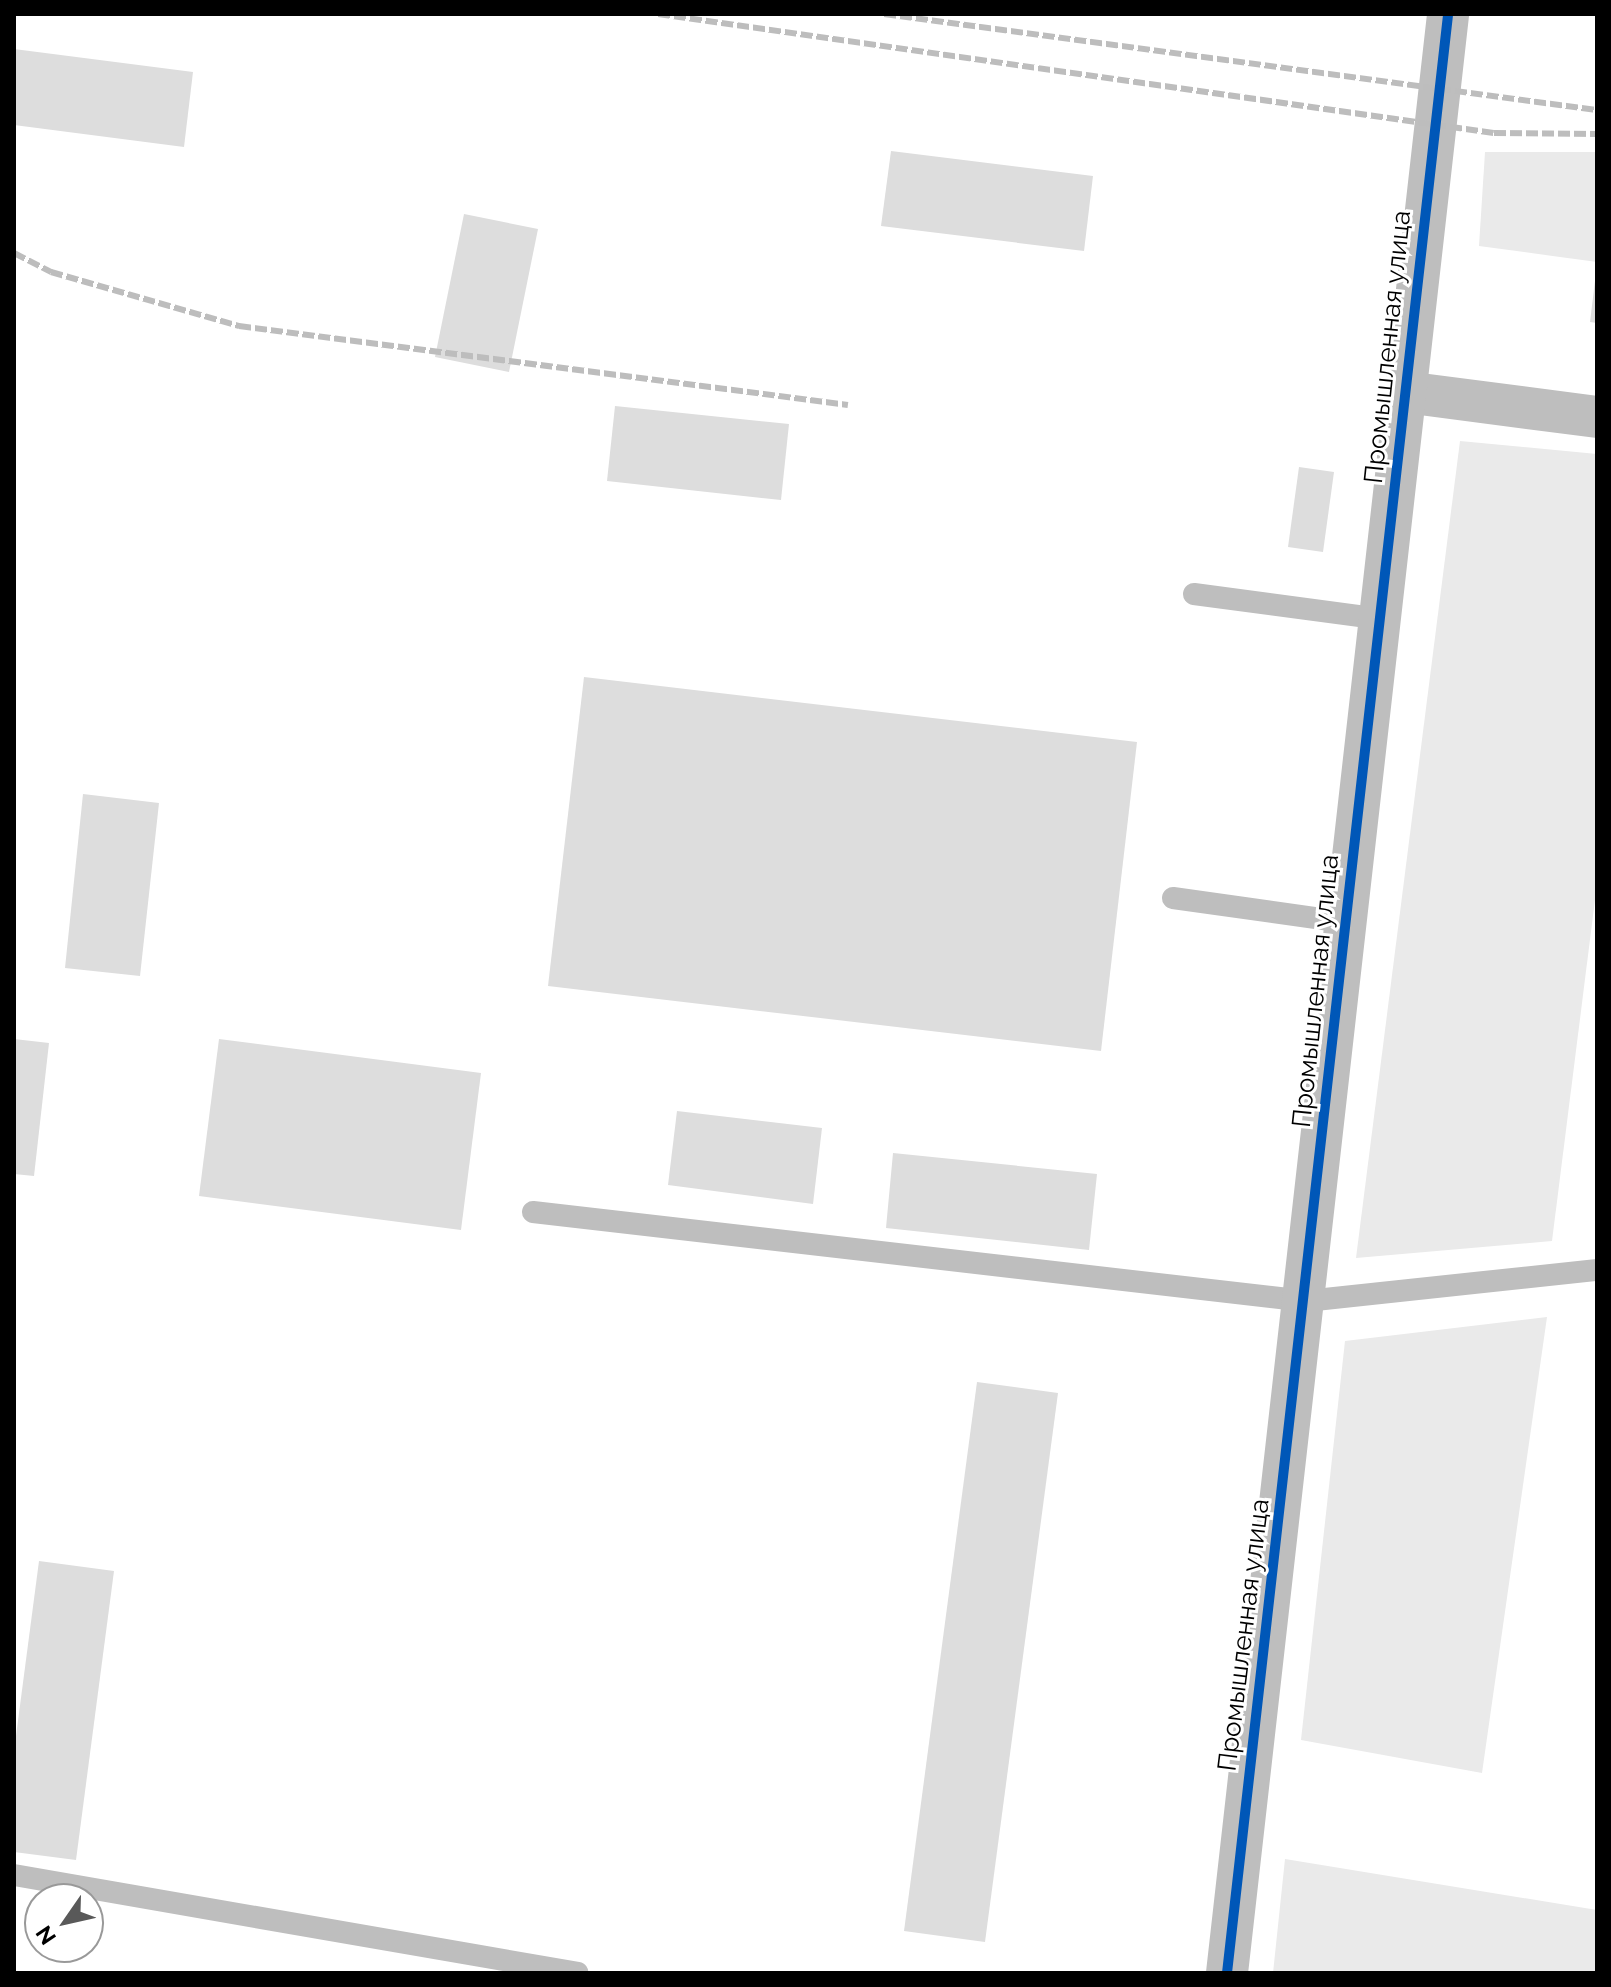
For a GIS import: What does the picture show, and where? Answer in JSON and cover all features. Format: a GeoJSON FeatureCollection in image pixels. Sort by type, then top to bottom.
{"type":"FeatureCollection","features":[{"type":"Feature","properties":{"kind":"street","name":"Промышленная улица"},"geometry":{"type":"LineString","coordinates":[[1227,1973],[1306,1301],[1344,922],[1382,619],[1448,14]]}},
{"type":"Feature","properties":{"kind":"street"},"geometry":{"type":"LineString","coordinates":[[1405,392],[1597,417]]}},
{"type":"Feature","properties":{"kind":"lane"},"geometry":{"type":"LineString","coordinates":[[1194,594],[1382,619]]}},
{"type":"Feature","properties":{"kind":"lane"},"geometry":{"type":"LineString","coordinates":[[1173,898],[1344,922]]}},
{"type":"Feature","properties":{"kind":"lane"},"geometry":{"type":"LineString","coordinates":[[533,1212],[1306,1301],[1597,1270]]}},
{"type":"Feature","properties":{"kind":"lane"},"geometry":{"type":"LineString","coordinates":[[14,1875],[578,1973]]}},
{"type":"Feature","properties":{"kind":"shaded area"},"geometry":{"type":"Polygon","coordinates":[[[1485,152],[1597,152],[1597,262],[1479,246],[1485,152]]]}},
{"type":"Feature","properties":{"kind":"shaded area"},"geometry":{"type":"Polygon","coordinates":[[[1460,441],[1597,454],[1597,884],[1552,1241],[1356,1258],[1460,441]]]}},
{"type":"Feature","properties":{"kind":"shaded area"},"geometry":{"type":"Polygon","coordinates":[[[1547,1317],[1482,1773],[1301,1740],[1345,1341],[1547,1317]]]}},
{"type":"Feature","properties":{"kind":"shaded area"},"geometry":{"type":"Polygon","coordinates":[[[1285,1859],[1597,1910],[1597,1973],[1273,1973],[1285,1859]]]}},
{"type":"Feature","properties":{"kind":"building"},"geometry":{"type":"Polygon","coordinates":[[[14,49],[193,72],[184,147],[14,125],[14,49]]]}},
{"type":"Feature","properties":{"kind":"building"},"geometry":{"type":"Polygon","coordinates":[[[891,151],[1093,176],[1084,251],[881,226],[891,151]]]}},
{"type":"Feature","properties":{"kind":"building"},"geometry":{"type":"Polygon","coordinates":[[[464,214],[538,229],[509,372],[435,357],[464,214]]]}},
{"type":"Feature","properties":{"kind":"building"},"geometry":{"type":"Polygon","coordinates":[[[1597,281],[1597,323],[1590,322],[1597,281]]]}},
{"type":"Feature","properties":{"kind":"building"},"geometry":{"type":"Polygon","coordinates":[[[615,406],[789,424],[781,500],[607,481],[615,406]]]}},
{"type":"Feature","properties":{"kind":"building"},"geometry":{"type":"Polygon","coordinates":[[[1299,467],[1334,472],[1323,552],[1288,547],[1299,467]]]}},
{"type":"Feature","properties":{"kind":"building"},"geometry":{"type":"Polygon","coordinates":[[[584,677],[1137,742],[1101,1051],[548,986],[584,677]]]}},
{"type":"Feature","properties":{"kind":"building"},"geometry":{"type":"Polygon","coordinates":[[[83,794],[159,803],[140,976],[65,968],[83,794]]]}},
{"type":"Feature","properties":{"kind":"building"},"geometry":{"type":"Polygon","coordinates":[[[14,1039],[49,1043],[34,1176],[14,1174],[14,1039]]]}},
{"type":"Feature","properties":{"kind":"building"},"geometry":{"type":"Polygon","coordinates":[[[219,1039],[481,1073],[461,1230],[199,1196],[219,1039]]]}},
{"type":"Feature","properties":{"kind":"building"},"geometry":{"type":"Polygon","coordinates":[[[677,1111],[822,1128],[813,1204],[668,1185],[677,1111]]]}},
{"type":"Feature","properties":{"kind":"building"},"geometry":{"type":"Polygon","coordinates":[[[893,1153],[1097,1174],[1089,1250],[886,1228],[893,1153]]]}},
{"type":"Feature","properties":{"kind":"building"},"geometry":{"type":"Polygon","coordinates":[[[977,1382],[1058,1393],[985,1942],[904,1931],[977,1382]]]}},
{"type":"Feature","properties":{"kind":"building"},"geometry":{"type":"Polygon","coordinates":[[[39,1561],[114,1571],[76,1860],[14,1852],[14,1751],[39,1561]]]}},
{"type":"Feature","properties":{"kind":"railway"},"geometry":{"type":"LineString","coordinates":[[658,14],[1494,133],[1597,134]]}},
{"type":"Feature","properties":{"kind":"railway"},"geometry":{"type":"LineString","coordinates":[[884,14],[1597,110]]}},
{"type":"Feature","properties":{"kind":"railway"},"geometry":{"type":"LineString","coordinates":[[14,253],[51,272],[239,326],[848,405]]}},
{"type":"Feature","properties":{"kind":"cycle path"},"geometry":{"type":"LineString","coordinates":[[1227,1973],[1448,14]]}}]}
